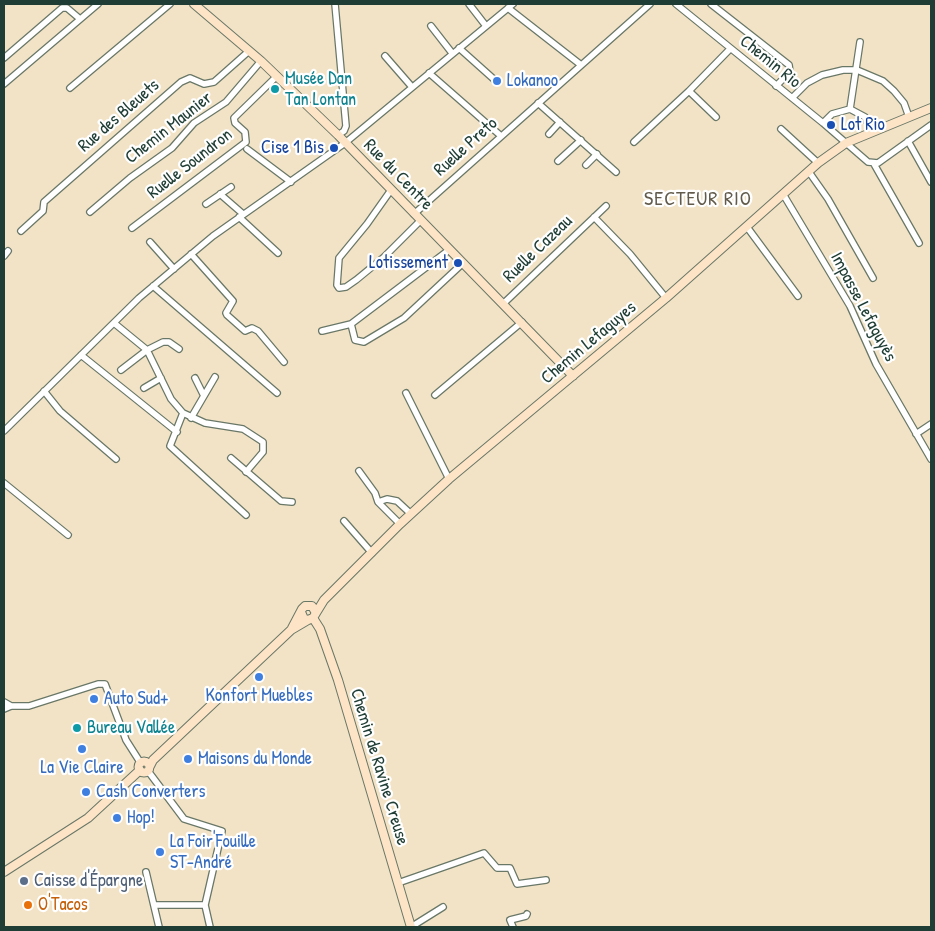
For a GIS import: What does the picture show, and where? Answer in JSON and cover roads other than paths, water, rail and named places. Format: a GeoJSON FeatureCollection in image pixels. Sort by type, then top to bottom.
{"type":"FeatureCollection","features":[{"type":"Feature","properties":{"kind":"main road","name":"Rue du Centre"},"geometry":{"type":"LineString","coordinates":[[194,4],[261,61],[338,135],[462,264],[504,303],[574,376]]}},
{"type":"Feature","properties":{"kind":"main road","name":"Chemin Lefaguyes"},"geometry":{"type":"LineString","coordinates":[[4,872],[88,818],[291,630],[312,617],[324,600],[400,524],[449,479],[666,298],[818,163],[846,143],[931,108]]}},
{"type":"Feature","properties":{"kind":"main road","name":"Chemin Lefaguyes"},"geometry":{"type":"LineString","coordinates":[[308,605],[324,600]]}},
{"type":"Feature","properties":{"kind":"main road"},"geometry":{"type":"LineString","coordinates":[[308,605],[315,609],[312,617],[302,616],[302,609],[308,605]]}},
{"type":"Feature","properties":{"kind":"main road","name":"Chemin Lefaguyes"},"geometry":{"type":"LineString","coordinates":[[291,630],[301,612]]}},
{"type":"Feature","properties":{"kind":"main road","name":"Chemin de Ravine Creuse"},"geometry":{"type":"LineString","coordinates":[[312,617],[320,629],[338,680],[411,927]]}},
{"type":"Feature","properties":{"kind":"street"},"geometry":{"type":"LineString","coordinates":[[4,84],[98,4]]}},
{"type":"Feature","properties":{"kind":"street"},"geometry":{"type":"LineString","coordinates":[[70,88],[170,4]]}},
{"type":"Feature","properties":{"kind":"street"},"geometry":{"type":"LineString","coordinates":[[335,4],[346,126],[344,131],[338,135]]}},
{"type":"Feature","properties":{"kind":"street"},"geometry":{"type":"LineString","coordinates":[[469,4],[486,26]]}},
{"type":"Feature","properties":{"kind":"street","name":"Ruelle Preto"},"geometry":{"type":"LineString","coordinates":[[414,214],[650,4]]}},
{"type":"Feature","properties":{"kind":"street","name":"Chemin Rio"},"geometry":{"type":"LineString","coordinates":[[676,4],[824,123],[846,143]]}},
{"type":"Feature","properties":{"kind":"street"},"geometry":{"type":"LineString","coordinates":[[711,4],[790,65],[790,72],[776,86]]}},
{"type":"Feature","properties":{"kind":"street"},"geometry":{"type":"LineString","coordinates":[[4,431],[114,323],[174,268],[241,215],[345,143],[510,6],[581,65]]}},
{"type":"Feature","properties":{"kind":"street"},"geometry":{"type":"LineString","coordinates":[[4,58],[62,8],[67,8],[80,19]]}},
{"type":"Feature","properties":{"kind":"street"},"geometry":{"type":"LineString","coordinates":[[431,26],[452,53]]}},
{"type":"Feature","properties":{"kind":"street"},"geometry":{"type":"LineString","coordinates":[[850,109],[860,42]]}},
{"type":"Feature","properties":{"kind":"street"},"geometry":{"type":"LineString","coordinates":[[459,48],[497,82]]}},
{"type":"Feature","properties":{"kind":"street"},"geometry":{"type":"LineString","coordinates":[[634,142],[689,91],[730,49]]}},
{"type":"Feature","properties":{"kind":"street","name":"Rue des Bleuets"},"geometry":{"type":"LineString","coordinates":[[20,231],[43,211],[44,202],[181,82],[190,78],[204,84],[214,82],[249,51]]}},
{"type":"Feature","properties":{"kind":"street"},"geometry":{"type":"LineString","coordinates":[[385,56],[412,87]]}},
{"type":"Feature","properties":{"kind":"street","name":"Chemin Maunier"},"geometry":{"type":"LineString","coordinates":[[90,212],[130,178],[172,148],[194,123],[226,102],[261,61]]}},
{"type":"Feature","properties":{"kind":"street"},"geometry":{"type":"LineString","coordinates":[[792,98],[807,83],[822,75],[843,70],[857,70],[883,81],[904,103],[910,117]]}},
{"type":"Feature","properties":{"kind":"street"},"geometry":{"type":"LineString","coordinates":[[429,73],[501,136]]}},
{"type":"Feature","properties":{"kind":"street","name":"Ruelle Soundron"},"geometry":{"type":"LineString","coordinates":[[132,228],[246,142],[245,132],[235,123],[234,118],[277,76]]}},
{"type":"Feature","properties":{"kind":"street"},"geometry":{"type":"LineString","coordinates":[[689,91],[716,117]]}},
{"type":"Feature","properties":{"kind":"street"},"geometry":{"type":"LineString","coordinates":[[538,103],[616,172]]}},
{"type":"Feature","properties":{"kind":"street"},"geometry":{"type":"LineString","coordinates":[[824,123],[837,111],[850,109],[865,116],[872,132]]}},
{"type":"Feature","properties":{"kind":"street"},"geometry":{"type":"LineString","coordinates":[[549,134],[560,122]]}},
{"type":"Feature","properties":{"kind":"street"},"geometry":{"type":"LineString","coordinates":[[874,164],[931,125]]}},
{"type":"Feature","properties":{"kind":"street"},"geometry":{"type":"LineString","coordinates":[[781,129],[818,163]]}},
{"type":"Feature","properties":{"kind":"street"},"geometry":{"type":"LineString","coordinates":[[558,161],[580,140]]}},
{"type":"Feature","properties":{"kind":"street"},"geometry":{"type":"LineString","coordinates":[[908,141],[931,182]]}},
{"type":"Feature","properties":{"kind":"street"},"geometry":{"type":"LineString","coordinates":[[846,143],[868,162],[874,164],[919,243]]}},
{"type":"Feature","properties":{"kind":"street"},"geometry":{"type":"LineString","coordinates":[[247,149],[291,182]]}},
{"type":"Feature","properties":{"kind":"street"},"geometry":{"type":"LineString","coordinates":[[586,165],[597,154]]}},
{"type":"Feature","properties":{"kind":"street"},"geometry":{"type":"LineString","coordinates":[[808,172],[828,199],[873,278]]}},
{"type":"Feature","properties":{"kind":"street"},"geometry":{"type":"LineString","coordinates":[[206,204],[231,187]]}},
{"type":"Feature","properties":{"kind":"street"},"geometry":{"type":"LineString","coordinates":[[391,190],[367,224],[339,258],[337,285],[339,288],[351,284],[384,257],[421,220]]}},
{"type":"Feature","properties":{"kind":"street"},"geometry":{"type":"LineString","coordinates":[[220,194],[278,253]]}},
{"type":"Feature","properties":{"kind":"street","name":"Impasse Lefaguyès"},"geometry":{"type":"LineString","coordinates":[[783,194],[850,306],[876,364],[931,459]]}},
{"type":"Feature","properties":{"kind":"street","name":"Ruelle Cazeau"},"geometry":{"type":"LineString","coordinates":[[504,303],[606,206]]}},
{"type":"Feature","properties":{"kind":"street","name":"Ruelle Cazeau"},"geometry":{"type":"LineString","coordinates":[[594,217],[630,254],[666,298]]}},
{"type":"Feature","properties":{"kind":"street"},"geometry":{"type":"LineString","coordinates":[[748,227],[798,296]]}},
{"type":"Feature","properties":{"kind":"street"},"geometry":{"type":"LineString","coordinates":[[150,242],[174,268]]}},
{"type":"Feature","properties":{"kind":"street"},"geometry":{"type":"LineString","coordinates":[[322,331],[351,324],[449,250]]}},
{"type":"Feature","properties":{"kind":"street"},"geometry":{"type":"LineString","coordinates":[[191,254],[233,301],[226,312],[227,315],[245,331],[252,328],[258,331],[284,362]]}},
{"type":"Feature","properties":{"kind":"street"},"geometry":{"type":"LineString","coordinates":[[351,324],[355,340],[364,342],[404,318],[462,264]]}},
{"type":"Feature","properties":{"kind":"street"},"geometry":{"type":"LineString","coordinates":[[153,286],[276,392]]}},
{"type":"Feature","properties":{"kind":"street"},"geometry":{"type":"LineString","coordinates":[[435,395],[522,322]]}},
{"type":"Feature","properties":{"kind":"street"},"geometry":{"type":"LineString","coordinates":[[114,323],[147,350],[171,399],[183,414],[205,423],[243,429],[263,442],[263,452],[246,472]]}},
{"type":"Feature","properties":{"kind":"street"},"geometry":{"type":"LineString","coordinates":[[121,370],[147,350],[166,342],[179,349]]}},
{"type":"Feature","properties":{"kind":"street"},"geometry":{"type":"LineString","coordinates":[[81,355],[177,432]]}},
{"type":"Feature","properties":{"kind":"street"},"geometry":{"type":"LineString","coordinates":[[191,418],[203,394],[215,377]]}},
{"type":"Feature","properties":{"kind":"street"},"geometry":{"type":"LineString","coordinates":[[144,388],[161,378]]}},
{"type":"Feature","properties":{"kind":"street"},"geometry":{"type":"LineString","coordinates":[[195,378],[203,394]]}},
{"type":"Feature","properties":{"kind":"street"},"geometry":{"type":"LineString","coordinates":[[44,391],[60,411],[116,459]]}},
{"type":"Feature","properties":{"kind":"street"},"geometry":{"type":"LineString","coordinates":[[406,393],[449,479]]}},
{"type":"Feature","properties":{"kind":"street"},"geometry":{"type":"LineString","coordinates":[[183,414],[170,446],[246,515]]}},
{"type":"Feature","properties":{"kind":"street"},"geometry":{"type":"LineString","coordinates":[[916,434],[931,424]]}},
{"type":"Feature","properties":{"kind":"street"},"geometry":{"type":"LineString","coordinates":[[231,458],[281,501],[292,502]]}},
{"type":"Feature","properties":{"kind":"street"},"geometry":{"type":"LineString","coordinates":[[360,471],[375,493],[378,502],[400,524]]}},
{"type":"Feature","properties":{"kind":"street"},"geometry":{"type":"LineString","coordinates":[[4,483],[68,535]]}},
{"type":"Feature","properties":{"kind":"street"},"geometry":{"type":"LineString","coordinates":[[378,502],[387,499],[397,500],[411,514]]}},
{"type":"Feature","properties":{"kind":"street"},"geometry":{"type":"LineString","coordinates":[[344,521],[372,553]]}},
{"type":"Feature","properties":{"kind":"street"},"geometry":{"type":"LineString","coordinates":[[4,709],[11,706],[29,706],[98,684],[105,684],[126,740],[184,819],[222,830],[205,905],[210,927]]}},
{"type":"Feature","properties":{"kind":"street"},"geometry":{"type":"LineString","coordinates":[[4,702],[11,706]]}},
{"type":"Feature","properties":{"kind":"street"},"geometry":{"type":"LineString","coordinates":[[398,883],[484,853],[497,868],[510,868],[518,884],[546,880]]}},
{"type":"Feature","properties":{"kind":"street"},"geometry":{"type":"LineString","coordinates":[[146,872],[159,927]]}},
{"type":"Feature","properties":{"kind":"street"},"geometry":{"type":"LineString","coordinates":[[154,905],[205,905]]}},
{"type":"Feature","properties":{"kind":"street"},"geometry":{"type":"LineString","coordinates":[[411,927],[443,907]]}},
{"type":"Feature","properties":{"kind":"street"},"geometry":{"type":"LineString","coordinates":[[512,927],[510,920],[526,916],[527,914]]}},
{"type":"Feature","properties":{"kind":"place","name":"Lokanoo"},"geometry":{"type":"Point","coordinates":[497,81]}},
{"type":"Feature","properties":{"kind":"place","name":"Musée Dan Tan Lontan"},"geometry":{"type":"Point","coordinates":[275,89]}},
{"type":"Feature","properties":{"kind":"place","name":"Lot Rio"},"geometry":{"type":"Point","coordinates":[831,125]}},
{"type":"Feature","properties":{"kind":"place","name":"Cise 1 Bis"},"geometry":{"type":"Point","coordinates":[334,148]}},
{"type":"Feature","properties":{"kind":"place","name":"Lotissement"},"geometry":{"type":"Point","coordinates":[458,263]}},
{"type":"Feature","properties":{"kind":"place","name":"Konfort Muebles"},"geometry":{"type":"Point","coordinates":[259,677]}},
{"type":"Feature","properties":{"kind":"place","name":"Auto Sud+"},"geometry":{"type":"Point","coordinates":[94,699]}},
{"type":"Feature","properties":{"kind":"place","name":"Bureau Vallée"},"geometry":{"type":"Point","coordinates":[77,728]}},
{"type":"Feature","properties":{"kind":"place","name":"La Vie Claire"},"geometry":{"type":"Point","coordinates":[82,749]}},
{"type":"Feature","properties":{"kind":"place","name":"Maisons du Monde"},"geometry":{"type":"Point","coordinates":[188,759]}},
{"type":"Feature","properties":{"kind":"place","name":"Cash Converters"},"geometry":{"type":"Point","coordinates":[86,792]}},
{"type":"Feature","properties":{"kind":"place","name":"Hop!"},"geometry":{"type":"Point","coordinates":[117,818]}},
{"type":"Feature","properties":{"kind":"place","name":"La Foir'Fouille ST-André"},"geometry":{"type":"Point","coordinates":[160,852]}},
{"type":"Feature","properties":{"kind":"place","name":"Caisse d'Épargne"},"geometry":{"type":"Point","coordinates":[24,881]}},
{"type":"Feature","properties":{"kind":"place","name":"O'Tacos"},"geometry":{"type":"Point","coordinates":[28,905]}},
{"type":"Feature","properties":{"kind":"district","name":"SECTEUR RIO"},"geometry":{"type":"Point","coordinates":[698,200]}}]}
